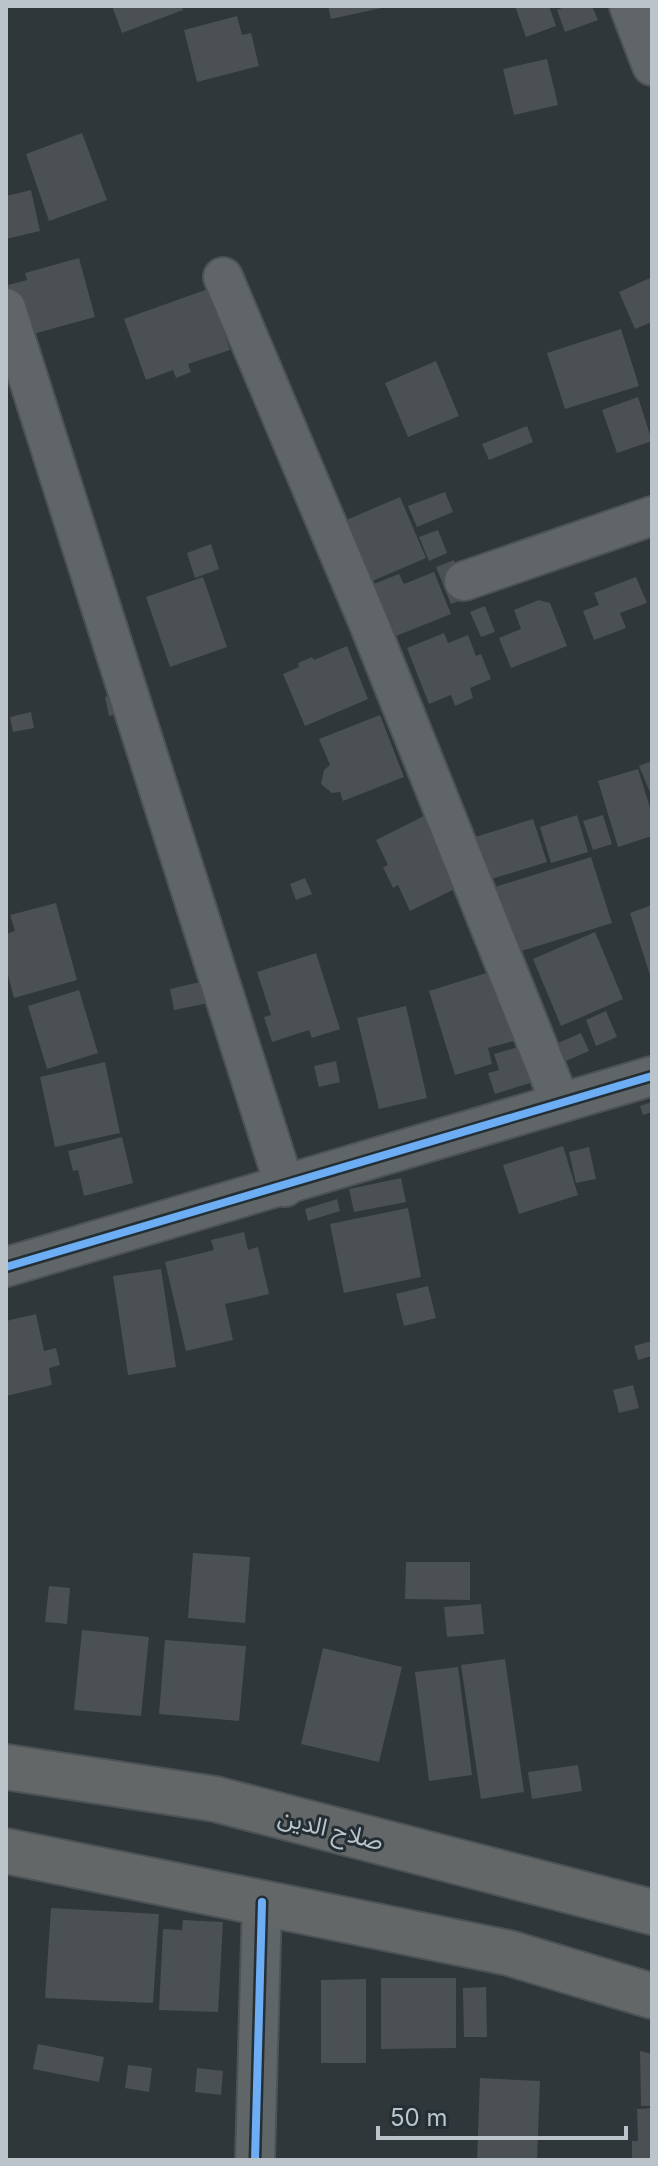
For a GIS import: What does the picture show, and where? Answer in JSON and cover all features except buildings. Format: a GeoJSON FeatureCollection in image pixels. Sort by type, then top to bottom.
{"type":"FeatureCollection","features":[{"type":"Feature","properties":{"kind":"highway","name":"صلاح الدين"},"geometry":{"type":"LineString","coordinates":[[6,1767],[215,1799],[652,1912]]}},
{"type":"Feature","properties":{"kind":"highway"},"geometry":{"type":"LineString","coordinates":[[6,1851],[509,1953],[652,1996]]}},
{"type":"Feature","properties":{"kind":"street"},"geometry":{"type":"LineString","coordinates":[[629,6],[652,66]]}},
{"type":"Feature","properties":{"kind":"street"},"geometry":{"type":"LineString","coordinates":[[223,277],[369,624],[560,1102]]}},
{"type":"Feature","properties":{"kind":"street"},"geometry":{"type":"LineString","coordinates":[[6,308],[285,1187]]}},
{"type":"Feature","properties":{"kind":"street"},"geometry":{"type":"LineString","coordinates":[[464,581],[652,516]]}},
{"type":"Feature","properties":{"kind":"street"},"geometry":{"type":"LineString","coordinates":[[6,1267],[652,1076]]}},
{"type":"Feature","properties":{"kind":"street"},"geometry":{"type":"LineString","coordinates":[[255,2160],[262,1902]]}},
{"type":"Feature","properties":{"kind":"cycle path"},"geometry":{"type":"LineString","coordinates":[[6,1267],[652,1076]]}},
{"type":"Feature","properties":{"kind":"cycle path"},"geometry":{"type":"LineString","coordinates":[[255,2160],[262,1902]]}}]}
